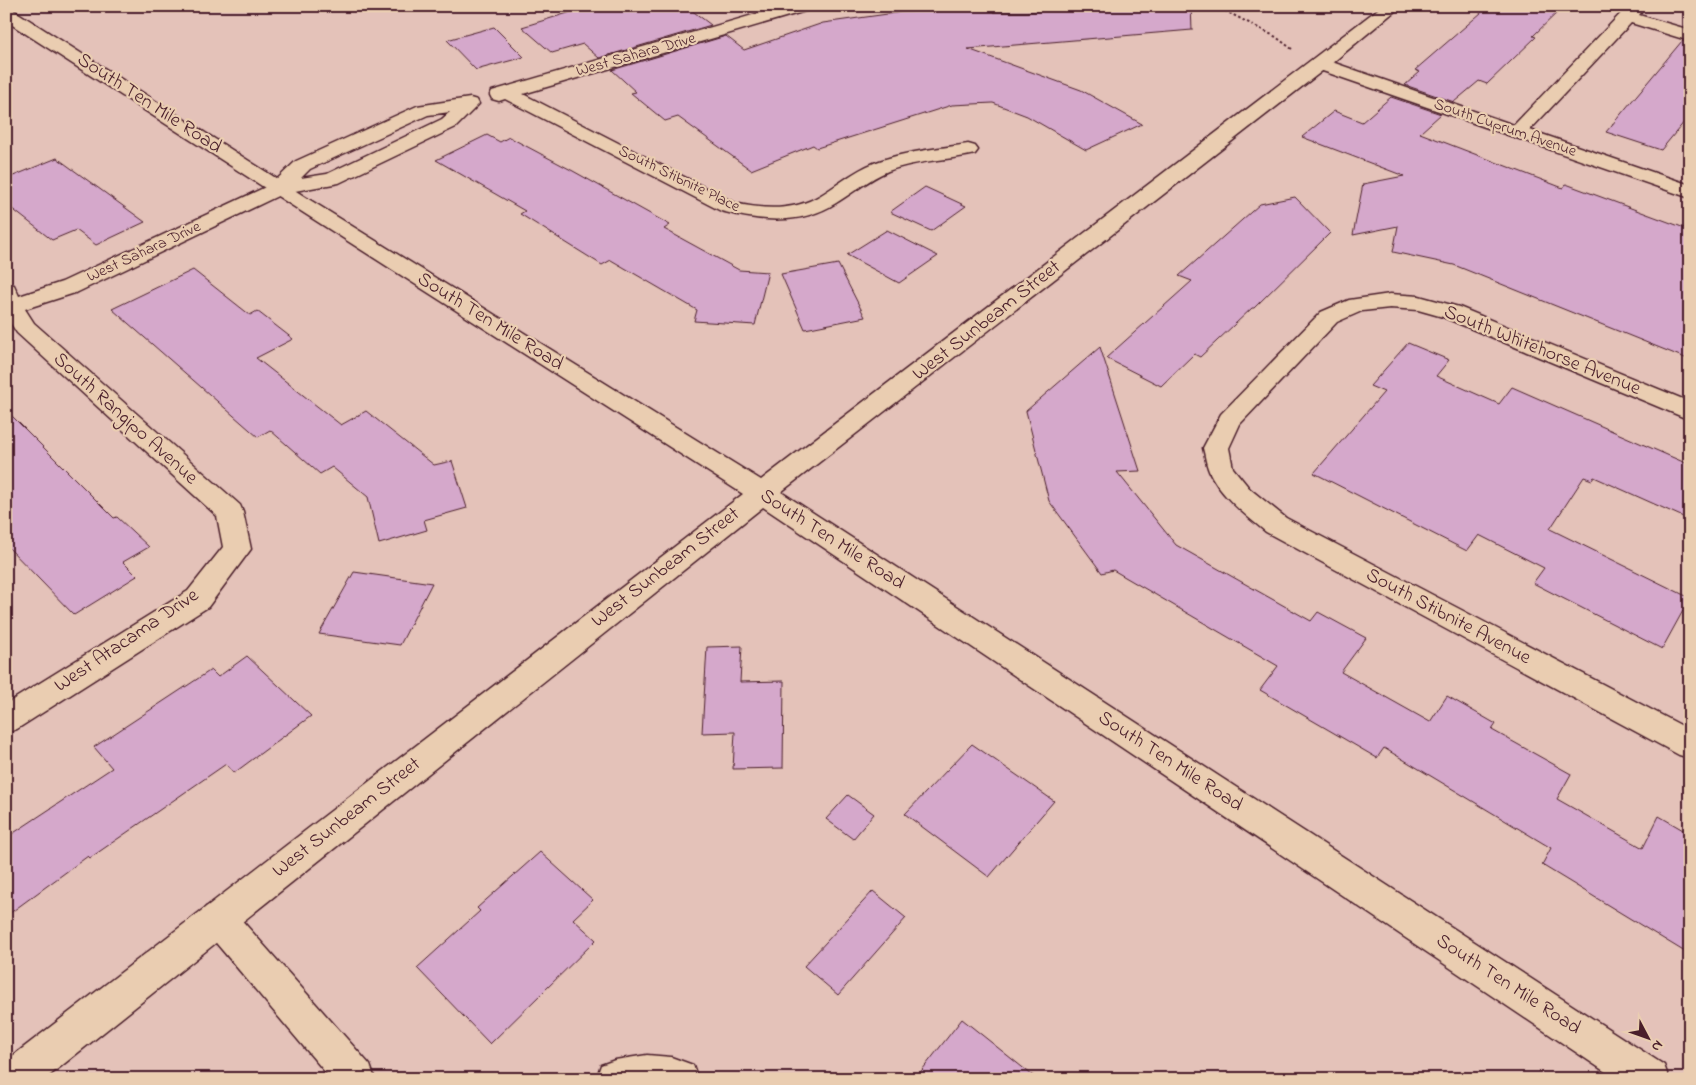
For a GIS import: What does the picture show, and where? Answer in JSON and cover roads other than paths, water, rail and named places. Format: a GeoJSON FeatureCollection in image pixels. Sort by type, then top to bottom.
{"type":"FeatureCollection","features":[{"type":"Feature","properties":{"kind":"street","name":"West Sahara Drive"},"geometry":{"type":"LineString","coordinates":[[8,302],[70,287],[279,188],[332,179],[449,123],[470,104],[803,6]]}},
{"type":"Feature","properties":{"kind":"street","name":"West Sunbeam Street"},"geometry":{"type":"LineString","coordinates":[[14,1079],[762,493],[1393,6]]}},
{"type":"Feature","properties":{"kind":"street","name":"South Ten Mile Road"},"geometry":{"type":"LineString","coordinates":[[6,12],[279,188],[762,493],[1650,1079]]}},
{"type":"Feature","properties":{"kind":"street"},"geometry":{"type":"LineString","coordinates":[[1518,132],[1633,12],[1690,36]]}},
{"type":"Feature","properties":{"kind":"street","name":"South Cuprum Avenue"},"geometry":{"type":"LineString","coordinates":[[1320,64],[1690,192]]}},
{"type":"Feature","properties":{"kind":"street","name":"South Stibnite Place"},"geometry":{"type":"LineString","coordinates":[[508,93],[728,207],[748,213],[769,216],[798,212],[821,203],[870,172],[893,163],[968,150]]}},
{"type":"Feature","properties":{"kind":"street","name":"South Whitehorse Avenue"},"geometry":{"type":"LineString","coordinates":[[1221,470],[1216,448],[1230,420],[1329,317],[1357,305],[1390,301],[1419,303],[1451,312],[1690,412]]}},
{"type":"Feature","properties":{"kind":"street","name":"South Rangipo Avenue"},"geometry":{"type":"LineString","coordinates":[[8,302],[25,328],[230,512],[237,550]]}},
{"type":"Feature","properties":{"kind":"street","name":"South Stibnite Avenue"},"geometry":{"type":"LineString","coordinates":[[1221,470],[1241,496],[1276,525],[1690,745]]}},
{"type":"Feature","properties":{"kind":"street","name":"West Atacama Drive"},"geometry":{"type":"LineString","coordinates":[[6,720],[198,599],[237,550]]}},
{"type":"Feature","properties":{"kind":"street"},"geometry":{"type":"LineString","coordinates":[[218,919],[356,1079]]}},
{"type":"Feature","properties":{"kind":"street"},"geometry":{"type":"LineString","coordinates":[[628,1076],[671,1076],[679,1079]]}}]}
